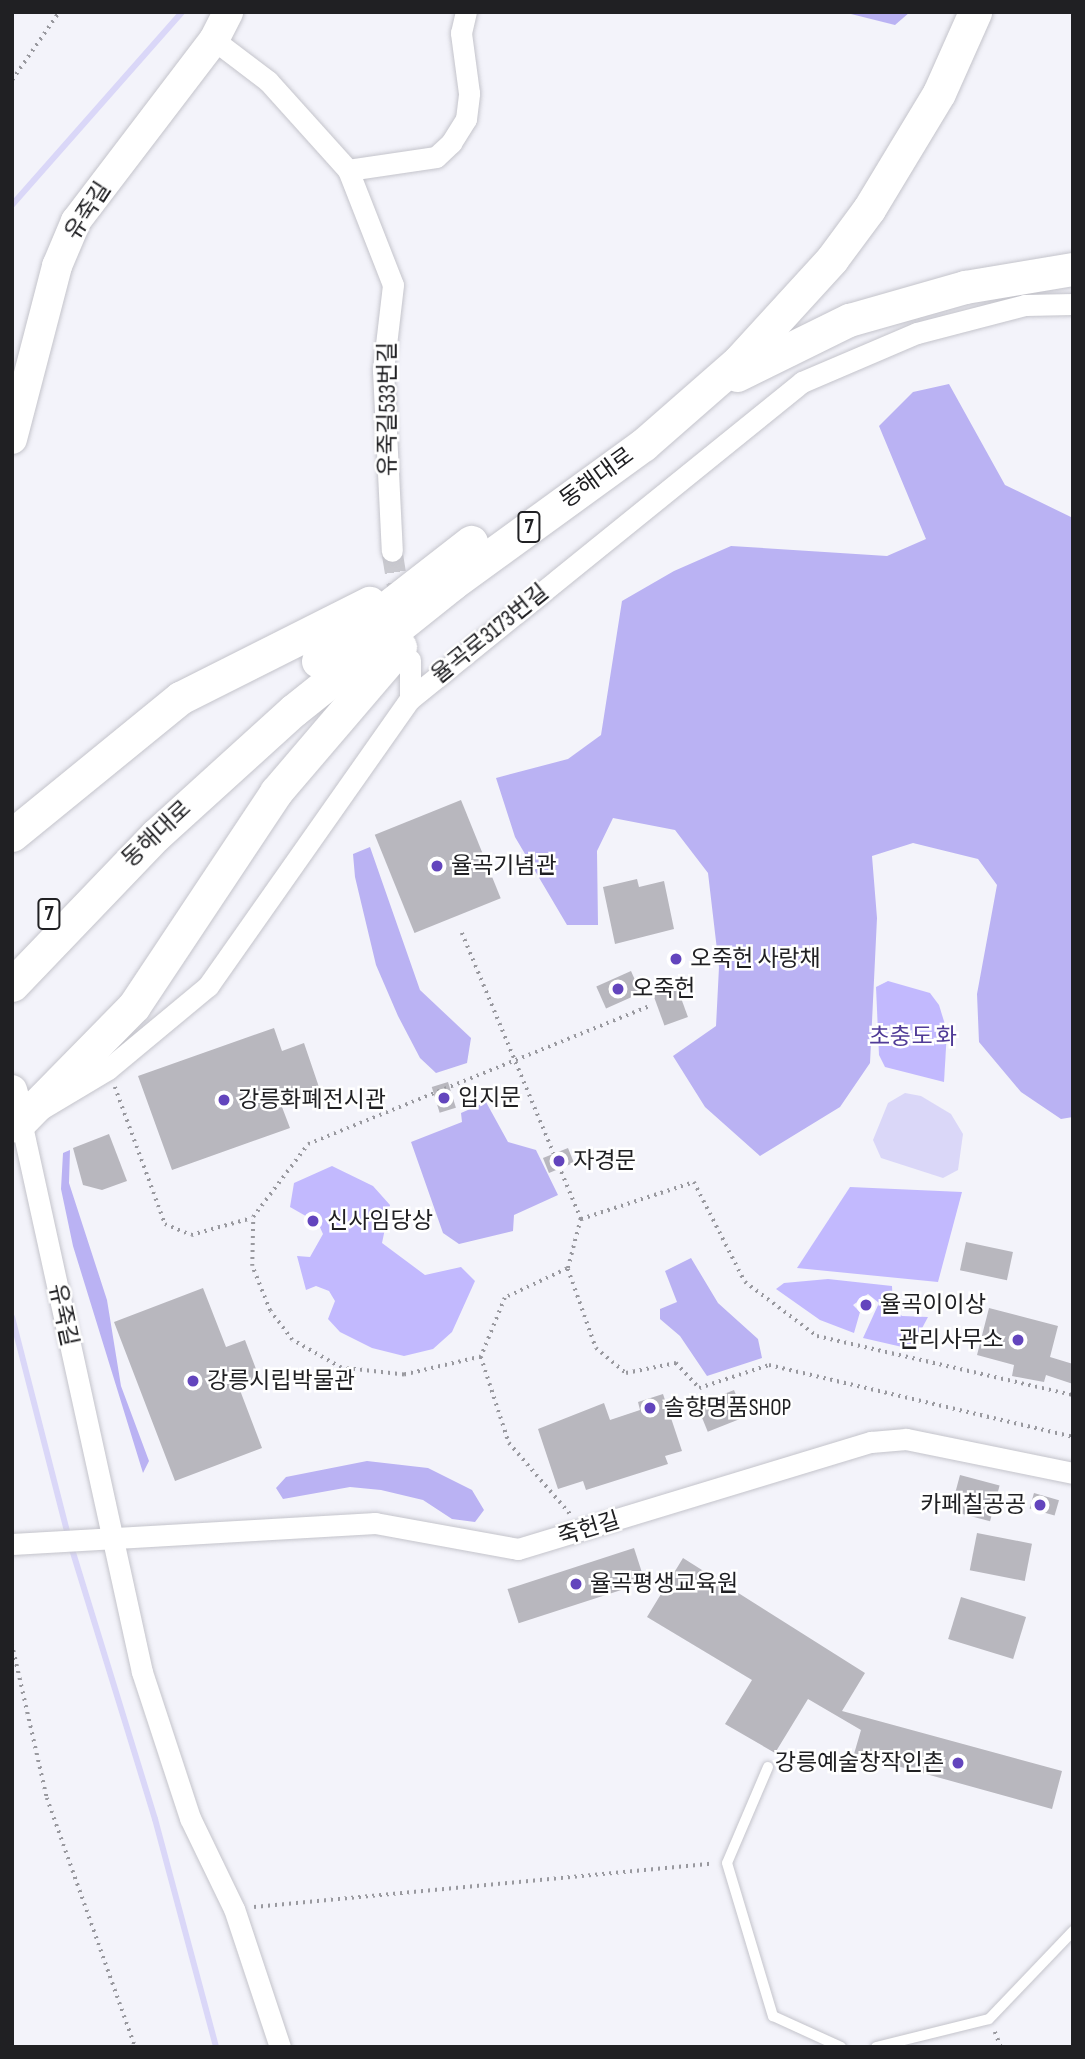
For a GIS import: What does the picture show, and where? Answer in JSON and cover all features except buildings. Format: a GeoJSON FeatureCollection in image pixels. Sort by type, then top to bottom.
{"type":"FeatureCollection","features":[{"type":"Feature","properties":{"kind":"main road","name":"동해대로"},"geometry":{"type":"LineString","coordinates":[[12,952],[239,730],[428,573],[631,427],[773,297],[851,196],[952,12]]}},
{"type":"Feature","properties":{"kind":"main road","name":"동해대로"},"geometry":{"type":"LineString","coordinates":[[12,985],[99,890],[255,745],[475,567],[642,445],[709,388],[788,310],[869,209],[922,123],[975,12]]}},
{"type":"Feature","properties":{"kind":"main road"},"geometry":{"type":"LineString","coordinates":[[709,388],[849,320],[965,287],[1073,269]]}},
{"type":"Feature","properties":{"kind":"main road"},"geometry":{"type":"LineString","coordinates":[[15,1113],[134,1006],[313,744],[475,567]]}},
{"type":"Feature","properties":{"kind":"main road"},"geometry":{"type":"LineString","coordinates":[[12,835],[180,698],[428,573]]}},
{"type":"Feature","properties":{"kind":"street","name":"유죽길"},"geometry":{"type":"LineString","coordinates":[[12,439],[57,266],[76,221],[215,40],[228,12]]}},
{"type":"Feature","properties":{"kind":"street"},"geometry":{"type":"LineString","coordinates":[[348,170],[436,157],[452,143],[466,119],[469,93],[461,33],[466,12]]}},
{"type":"Feature","properties":{"kind":"street","name":"유죽길533번길"},"geometry":{"type":"LineString","coordinates":[[215,40],[268,81],[348,170],[393,285],[383,370],[392,551]]}},
{"type":"Feature","properties":{"kind":"street","name":"율곡로3173번길"},"geometry":{"type":"LineString","coordinates":[[15,1113],[108,1069],[208,986],[410,699],[802,382],[916,333],[1025,305],[1073,304]]}},
{"type":"Feature","properties":{"kind":"street"},"geometry":{"type":"LineString","coordinates":[[410,660],[410,699]]}},
{"type":"Feature","properties":{"kind":"street","name":"유죽길"},"geometry":{"type":"LineString","coordinates":[[15,1113],[104,1540],[142,1672],[190,1818],[234,1909],[280,2047]]}},
{"type":"Feature","properties":{"kind":"street","name":"죽헌길"},"geometry":{"type":"LineString","coordinates":[[12,1544],[375,1523],[518,1549],[584,1532],[871,1442],[906,1439],[1073,1473]]}},
{"type":"Feature","properties":{"kind":"lane"},"geometry":{"type":"LineString","coordinates":[[768,1767],[727,1863],[773,2016],[841,2047]]}},
{"type":"Feature","properties":{"kind":"lane"},"geometry":{"type":"LineString","coordinates":[[876,2047],[989,2019],[1073,1931]]}},
{"type":"Feature","properties":{"kind":"path"},"geometry":{"type":"LineString","coordinates":[[12,80],[59,12]]}},
{"type":"Feature","properties":{"kind":"path"},"geometry":{"type":"LineString","coordinates":[[463,933],[519,1063],[581,1219],[568,1269],[596,1348],[626,1373],[676,1363],[699,1388],[769,1365],[1073,1437]]}},
{"type":"Feature","properties":{"kind":"path"},"geometry":{"type":"LineString","coordinates":[[481,1357],[404,1375],[341,1367],[292,1340],[270,1311],[252,1266],[253,1217],[308,1144],[519,1063],[649,1006]]}},
{"type":"Feature","properties":{"kind":"path"},"geometry":{"type":"LineString","coordinates":[[108,1069],[165,1224],[191,1236],[253,1217]]}},
{"type":"Feature","properties":{"kind":"path"},"geometry":{"type":"LineString","coordinates":[[581,1219],[694,1182],[745,1282],[817,1336],[1073,1395]]}},
{"type":"Feature","properties":{"kind":"path"},"geometry":{"type":"LineString","coordinates":[[568,1269],[505,1298],[481,1357],[509,1443],[584,1532]]}},
{"type":"Feature","properties":{"kind":"path"},"geometry":{"type":"LineString","coordinates":[[12,1644],[47,1798],[135,2047]]}},
{"type":"Feature","properties":{"kind":"path"},"geometry":{"type":"LineString","coordinates":[[234,1909],[727,1863]]}},
{"type":"Feature","properties":{"kind":"green space","name":"초충도 화"},"geometry":{"type":"Polygon","coordinates":[[[888,981],[930,993],[939,1005],[947,1031],[944,1082],[885,1067],[879,1055],[876,987],[888,981]]]}},
{"type":"Feature","properties":{"kind":"green space"},"geometry":{"type":"Polygon","coordinates":[[[332,1166],[373,1186],[390,1205],[382,1243],[425,1275],[461,1267],[475,1281],[452,1332],[433,1349],[404,1356],[372,1348],[340,1332],[328,1319],[335,1301],[329,1291],[316,1286],[306,1290],[297,1256],[310,1257],[323,1234],[318,1223],[290,1207],[294,1183],[332,1166]]]}},
{"type":"Feature","properties":{"kind":"green space"},"geometry":{"type":"Polygon","coordinates":[[[850,1187],[962,1192],[938,1282],[797,1268],[850,1187]]]}},
{"type":"Feature","properties":{"kind":"green space"},"geometry":{"type":"Polygon","coordinates":[[[828,1279],[892,1286],[893,1308],[902,1316],[928,1317],[911,1349],[863,1338],[879,1303],[868,1294],[853,1305],[860,1312],[854,1333],[820,1320],[776,1289],[784,1283],[828,1279]]]}},
{"type":"Feature","properties":{"kind":"shaded area"},"geometry":{"type":"Polygon","coordinates":[[[843,12],[910,12],[895,25],[843,12]]]}},
{"type":"Feature","properties":{"kind":"shaded area"},"geometry":{"type":"Polygon","coordinates":[[[949,384],[1005,485],[1073,518],[1073,1117],[1061,1119],[1021,1092],[979,1042],[977,994],[997,885],[978,859],[913,843],[872,856],[877,918],[870,1063],[840,1107],[760,1156],[705,1107],[673,1056],[716,1026],[719,967],[708,873],[675,830],[613,818],[597,851],[598,925],[567,925],[515,837],[496,778],[568,759],[601,735],[622,601],[674,571],[731,546],[887,556],[926,539],[879,426],[913,392],[949,384]]]}},
{"type":"Feature","properties":{"kind":"shaded area"},"geometry":{"type":"Polygon","coordinates":[[[370,847],[420,990],[471,1038],[467,1063],[436,1073],[420,1058],[398,1016],[376,965],[355,877],[353,854],[370,847]]]}},
{"type":"Feature","properties":{"kind":"shaded area"},"geometry":{"type":"Polygon","coordinates":[[[486,1102],[508,1142],[536,1150],[558,1195],[514,1215],[513,1231],[459,1244],[443,1233],[411,1142],[462,1122],[461,1113],[486,1102]]]}},
{"type":"Feature","properties":{"kind":"shaded area"},"geometry":{"type":"Polygon","coordinates":[[[70,1150],[69,1183],[107,1300],[121,1386],[149,1461],[143,1473],[73,1246],[61,1189],[63,1153],[70,1150]]]}},
{"type":"Feature","properties":{"kind":"shaded area"},"geometry":{"type":"Polygon","coordinates":[[[691,1258],[718,1303],[758,1339],[762,1358],[707,1376],[680,1336],[660,1319],[660,1309],[677,1302],[665,1271],[691,1258]]]}},
{"type":"Feature","properties":{"kind":"shaded area"},"geometry":{"type":"Polygon","coordinates":[[[367,1461],[428,1468],[472,1490],[484,1510],[475,1522],[452,1519],[423,1500],[381,1490],[350,1487],[283,1499],[276,1488],[286,1477],[367,1461]]]}},
{"type":"Feature","properties":{"kind":"water"},"geometry":{"type":"Polygon","coordinates":[[[905,1093],[921,1096],[951,1114],[963,1134],[958,1170],[943,1178],[881,1158],[873,1140],[888,1103],[905,1093]]]}},
{"type":"Feature","properties":{"kind":"waterway"},"geometry":{"type":"LineString","coordinates":[[12,205],[182,12]]}},
{"type":"Feature","properties":{"kind":"waterway"},"geometry":{"type":"LineString","coordinates":[[12,1317],[68,1535]]}},
{"type":"Feature","properties":{"kind":"waterway"},"geometry":{"type":"LineString","coordinates":[[71,1546],[155,1819],[216,2047]]}},
{"type":"Feature","properties":{"kind":"tunnel"},"geometry":{"type":"LineString","coordinates":[[392,551],[401,607]]}},
{"type":"Feature","properties":{"kind":"place","name":"율곡기념관"},"geometry":{"type":"Point","coordinates":[437,866]}},
{"type":"Feature","properties":{"kind":"place","name":"오죽헌 사랑채"},"geometry":{"type":"Point","coordinates":[676,959]}},
{"type":"Feature","properties":{"kind":"place","name":"오죽헌"},"geometry":{"type":"Point","coordinates":[618,989]}},
{"type":"Feature","properties":{"kind":"place","name":"입지문"},"geometry":{"type":"Point","coordinates":[444,1098]}},
{"type":"Feature","properties":{"kind":"place","name":"강릉화폐전시관"},"geometry":{"type":"Point","coordinates":[224,1100]}},
{"type":"Feature","properties":{"kind":"place","name":"자경문"},"geometry":{"type":"Point","coordinates":[559,1161]}},
{"type":"Feature","properties":{"kind":"place","name":"신사임당상"},"geometry":{"type":"Point","coordinates":[313,1221]}},
{"type":"Feature","properties":{"kind":"place","name":"율곡이이상"},"geometry":{"type":"Point","coordinates":[866,1305]}},
{"type":"Feature","properties":{"kind":"place","name":"관리사무소"},"geometry":{"type":"Point","coordinates":[1018,1340]}},
{"type":"Feature","properties":{"kind":"place","name":"강릉시립박물관"},"geometry":{"type":"Point","coordinates":[193,1381]}},
{"type":"Feature","properties":{"kind":"place","name":"솔향명품SHOP"},"geometry":{"type":"Point","coordinates":[650,1408]}},
{"type":"Feature","properties":{"kind":"place","name":"카페칠공공"},"geometry":{"type":"Point","coordinates":[1040,1505]}},
{"type":"Feature","properties":{"kind":"place","name":"율곡평생교육원"},"geometry":{"type":"Point","coordinates":[576,1584]}},
{"type":"Feature","properties":{"kind":"place","name":"강릉예술창작인촌"},"geometry":{"type":"Point","coordinates":[958,1763]}}]}
